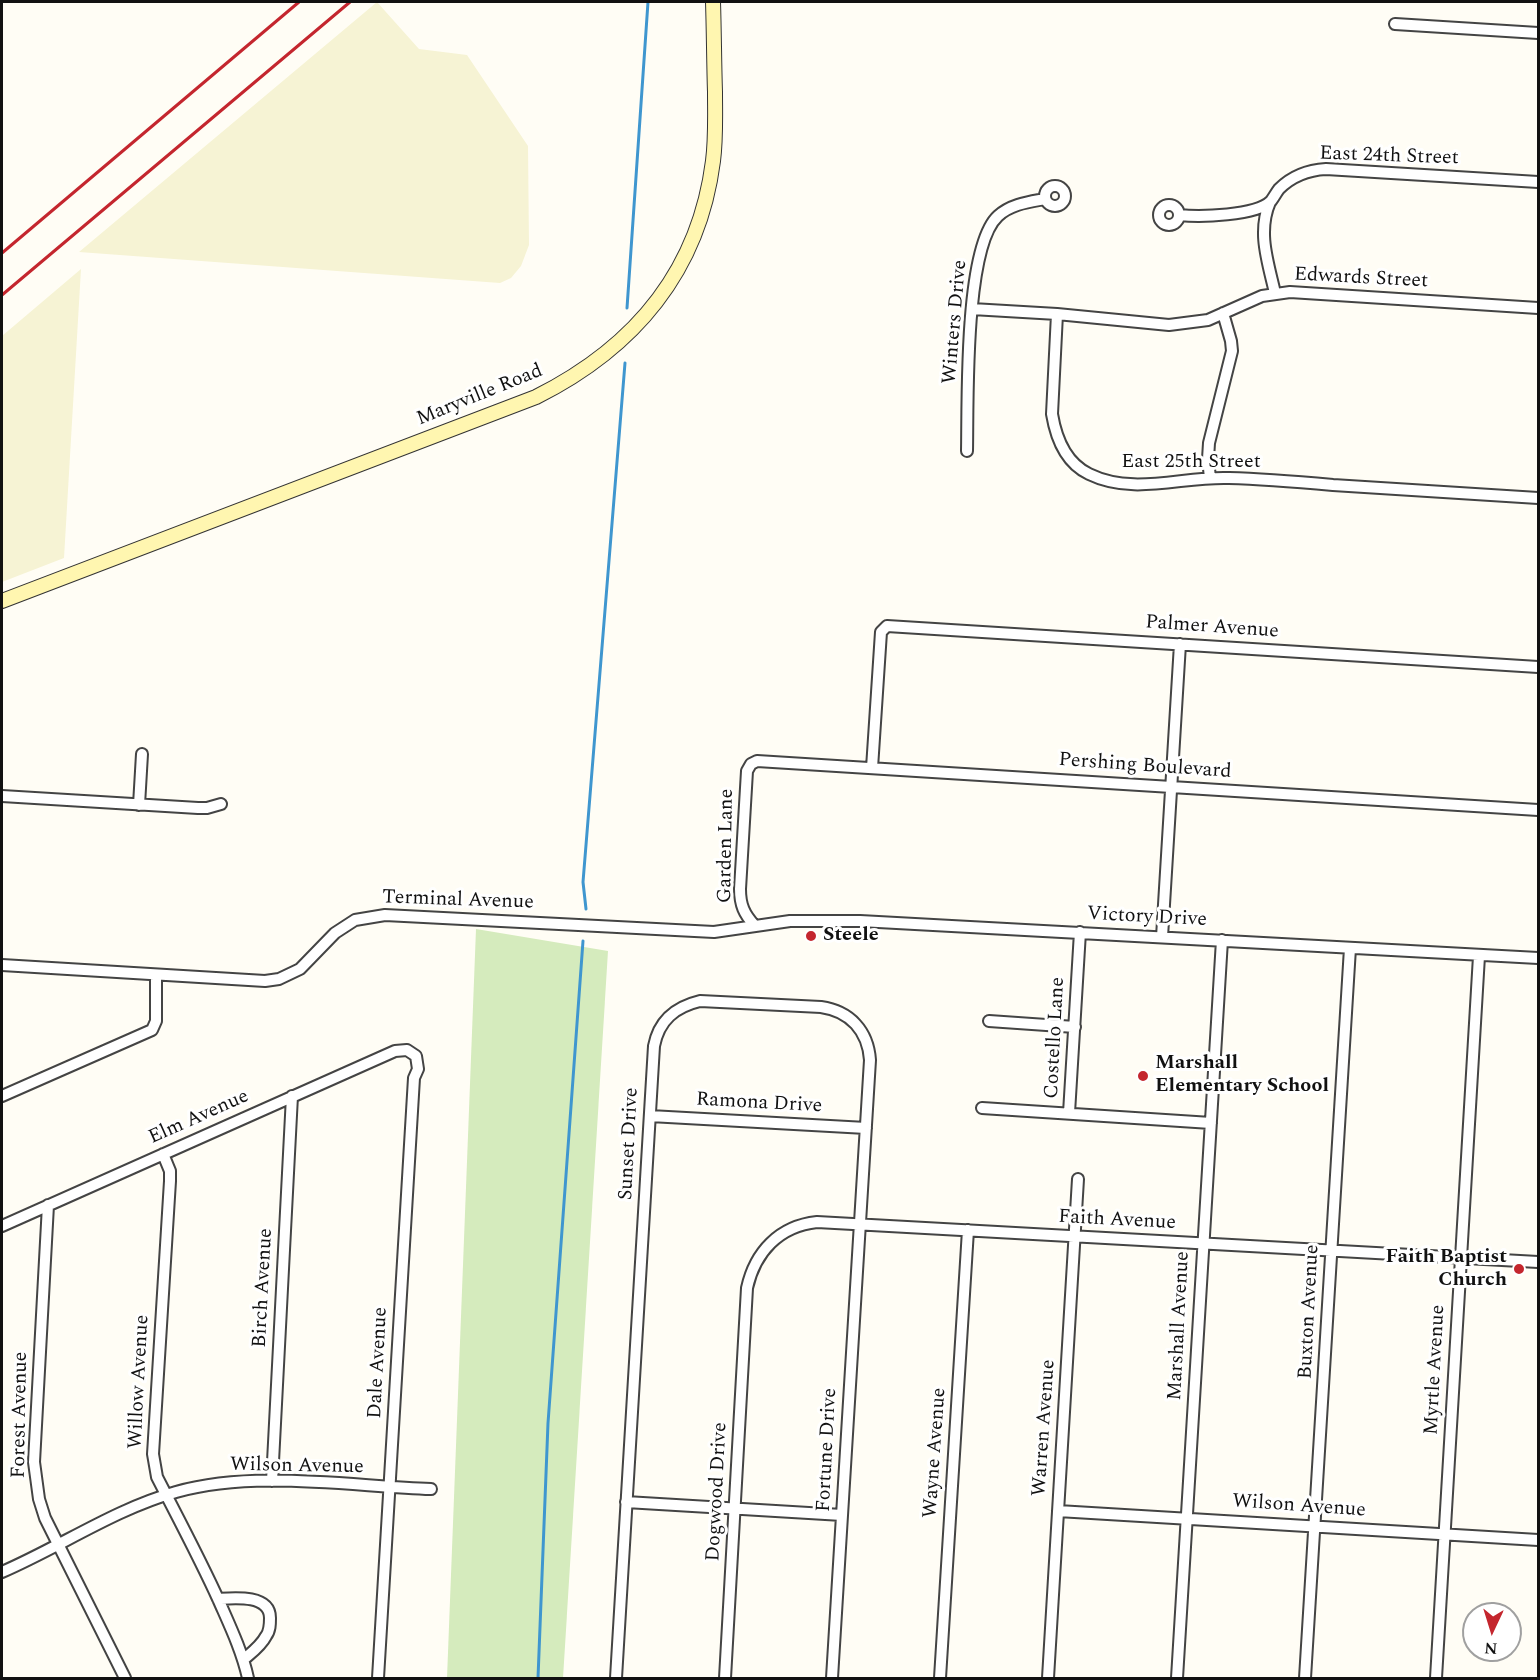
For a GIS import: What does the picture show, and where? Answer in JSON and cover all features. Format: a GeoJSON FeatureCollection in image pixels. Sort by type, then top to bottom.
{"type":"FeatureCollection","features":[{"type":"Feature","properties":{"kind":"main road","name":"Maryville Road"},"geometry":{"type":"LineString","coordinates":[[2,601],[536,397],[577,375],[607,354],[645,317],[663,294],[689,248],[705,205],[714,159],[715,136],[713,2]]}},
{"type":"Feature","properties":{"kind":"street"},"geometry":{"type":"LineString","coordinates":[[1395,24],[1539,33]]}},
{"type":"Feature","properties":{"kind":"street","name":"East 24th Street"},"geometry":{"type":"LineString","coordinates":[[1179,215],[1233,214],[1270,202],[1281,188],[1303,173],[1326,169],[1539,182]]}},
{"type":"Feature","properties":{"kind":"street","name":"Winters Drive"},"geometry":{"type":"LineString","coordinates":[[967,451],[972,309],[978,257],[985,234],[990,224],[998,216],[1016,205],[1045,199]]}},
{"type":"Feature","properties":{"kind":"street"},"geometry":{"type":"LineString","coordinates":[[1270,202],[1265,213],[1263,235],[1275,293]]}},
{"type":"Feature","properties":{"kind":"street","name":"Edwards Street"},"geometry":{"type":"LineString","coordinates":[[972,309],[1057,314],[1169,325],[1208,320],[1275,293],[1290,292],[1539,308]]}},
{"type":"Feature","properties":{"kind":"street"},"geometry":{"type":"LineString","coordinates":[[1210,478],[1209,443],[1232,351],[1223,313]]}},
{"type":"Feature","properties":{"kind":"street","name":"East 25th Street"},"geometry":{"type":"LineString","coordinates":[[1057,314],[1052,414],[1057,438],[1070,458],[1088,474],[1123,483],[1157,484],[1210,478],[1539,498]]}},
{"type":"Feature","properties":{"kind":"street","name":"Palmer Avenue"},"geometry":{"type":"LineString","coordinates":[[872,768],[881,632],[887,626],[1539,667]]}},
{"type":"Feature","properties":{"kind":"street"},"geometry":{"type":"LineString","coordinates":[[1162,937],[1180,644]]}},
{"type":"Feature","properties":{"kind":"street"},"geometry":{"type":"LineString","coordinates":[[140,804],[142,754]]}},
{"type":"Feature","properties":{"kind":"street","name":"Pershing Boulevard"},"geometry":{"type":"LineString","coordinates":[[751,764],[757,761],[1539,810]]}},
{"type":"Feature","properties":{"kind":"street","name":"Garden Lane"},"geometry":{"type":"LineString","coordinates":[[751,764],[747,771],[740,898],[741,906],[754,926]]}},
{"type":"Feature","properties":{"kind":"street"},"geometry":{"type":"LineString","coordinates":[[2,796],[207,808],[220,804]]}},
{"type":"Feature","properties":{"kind":"street","name":"Terminal Avenue"},"geometry":{"type":"LineString","coordinates":[[2,965],[253,982],[279,979],[300,969],[345,926],[355,920],[376,915],[552,922],[698,932],[729,931],[754,926]]}},
{"type":"Feature","properties":{"kind":"street","name":"Victory Drive"},"geometry":{"type":"LineString","coordinates":[[754,926],[790,921],[835,920],[1539,958]]}},
{"type":"Feature","properties":{"kind":"street","name":"Costello Lane"},"geometry":{"type":"LineString","coordinates":[[1080,932],[1069,1113],[1210,1123]]}},
{"type":"Feature","properties":{"kind":"street","name":"Marshall Avenue"},"geometry":{"type":"LineString","coordinates":[[1177,1678],[1222,940]]}},
{"type":"Feature","properties":{"kind":"street","name":"Buxton Avenue"},"geometry":{"type":"LineString","coordinates":[[1305,1678],[1350,948]]}},
{"type":"Feature","properties":{"kind":"street","name":"Myrtle Avenue"},"geometry":{"type":"LineString","coordinates":[[1436,1678],[1479,956]]}},
{"type":"Feature","properties":{"kind":"street"},"geometry":{"type":"LineString","coordinates":[[2,1096],[152,1030],[156,1021],[156,975]]}},
{"type":"Feature","properties":{"kind":"street","name":"Sunset Drive"},"geometry":{"type":"LineString","coordinates":[[616,1678],[656,1039],[665,1020],[678,1008],[700,1001],[821,1007],[845,1015],[854,1022],[866,1038],[870,1060],[860,1225]]}},
{"type":"Feature","properties":{"kind":"street"},"geometry":{"type":"LineString","coordinates":[[989,1021],[1075,1027]]}},
{"type":"Feature","properties":{"kind":"street","name":"Elm Avenue"},"geometry":{"type":"LineString","coordinates":[[2,1226],[395,1051],[407,1050],[412,1053]]}},
{"type":"Feature","properties":{"kind":"street","name":"Dale Avenue"},"geometry":{"type":"LineString","coordinates":[[378,1678],[414,1078],[418,1068],[418,1062],[412,1053]]}},
{"type":"Feature","properties":{"kind":"street","name":"Birch Avenue"},"geometry":{"type":"LineString","coordinates":[[272,1481],[292,1096]]}},
{"type":"Feature","properties":{"kind":"street"},"geometry":{"type":"LineString","coordinates":[[982,1108],[1069,1113]]}},
{"type":"Feature","properties":{"kind":"street","name":"Ramona Drive"},"geometry":{"type":"LineString","coordinates":[[650,1116],[866,1128]]}},
{"type":"Feature","properties":{"kind":"street","name":"Willow Avenue"},"geometry":{"type":"LineString","coordinates":[[164,1154],[170,1171],[170,1181],[153,1454],[157,1477],[218,1599],[248,1678]]}},
{"type":"Feature","properties":{"kind":"street","name":"Warren Avenue"},"geometry":{"type":"LineString","coordinates":[[1048,1678],[1078,1179]]}},
{"type":"Feature","properties":{"kind":"street","name":"Forest Avenue"},"geometry":{"type":"LineString","coordinates":[[48,1205],[34,1462],[39,1499],[45,1518],[125,1678]]}},
{"type":"Feature","properties":{"kind":"street","name":"Faith Avenue"},"geometry":{"type":"LineString","coordinates":[[746,1307],[747,1288],[756,1262],[770,1243],[781,1234],[802,1224],[817,1222],[1539,1262]]}},
{"type":"Feature","properties":{"kind":"street","name":"Fortune Drive"},"geometry":{"type":"LineString","coordinates":[[832,1678],[860,1225]]}},
{"type":"Feature","properties":{"kind":"street","name":"Wayne Avenue"},"geometry":{"type":"LineString","coordinates":[[940,1678],[968,1230]]}},
{"type":"Feature","properties":{"kind":"street","name":"Dogwood Drive"},"geometry":{"type":"LineString","coordinates":[[726,1678],[746,1307]]}},
{"type":"Feature","properties":{"kind":"street","name":"Wilson Avenue"},"geometry":{"type":"LineString","coordinates":[[2,1572],[131,1509],[166,1495],[225,1483],[272,1481],[430,1489]]}},
{"type":"Feature","properties":{"kind":"street"},"geometry":{"type":"LineString","coordinates":[[626,1502],[842,1515]]}},
{"type":"Feature","properties":{"kind":"street","name":"Wilson Avenue"},"geometry":{"type":"LineString","coordinates":[[1058,1511],[1539,1540]]}},
{"type":"Feature","properties":{"kind":"street"},"geometry":{"type":"LineString","coordinates":[[218,1599],[239,1597],[251,1599],[263,1604],[270,1613],[267,1636],[243,1660]]}},
{"type":"Feature","properties":{"kind":"shaded area"},"geometry":{"type":"Polygon","coordinates":[[[377,2],[419,49],[467,55],[528,146],[529,245],[521,266],[511,278],[500,283],[79,252],[377,2]]]}},
{"type":"Feature","properties":{"kind":"shaded area"},"geometry":{"type":"Polygon","coordinates":[[[81,269],[64,558],[2,582],[2,336],[81,269]]]}},
{"type":"Feature","properties":{"kind":"green space"},"geometry":{"type":"Polygon","coordinates":[[[476,929],[608,951],[563,1678],[447,1678],[476,929]]]}},
{"type":"Feature","properties":{"kind":"waterway"},"geometry":{"type":"LineString","coordinates":[[627,308],[648,2]]}},
{"type":"Feature","properties":{"kind":"waterway"},"geometry":{"type":"LineString","coordinates":[[586,909],[583,882],[625,363]]}},
{"type":"Feature","properties":{"kind":"waterway"},"geometry":{"type":"LineString","coordinates":[[538,1678],[548,1423],[583,941]]}},
{"type":"Feature","properties":{"kind":"railway"},"geometry":{"type":"LineString","coordinates":[[2,253],[299,2]]}},
{"type":"Feature","properties":{"kind":"railway"},"geometry":{"type":"LineString","coordinates":[[2,295],[350,2]]}},
{"type":"Feature","properties":{"kind":"place","name":"Steele"},"geometry":{"type":"Point","coordinates":[811,936]}},
{"type":"Feature","properties":{"kind":"place","name":"Marshall Elementary School"},"geometry":{"type":"Point","coordinates":[1143,1076]}},
{"type":"Feature","properties":{"kind":"place","name":"Faith Baptist Church"},"geometry":{"type":"Point","coordinates":[1519,1269]}}]}
